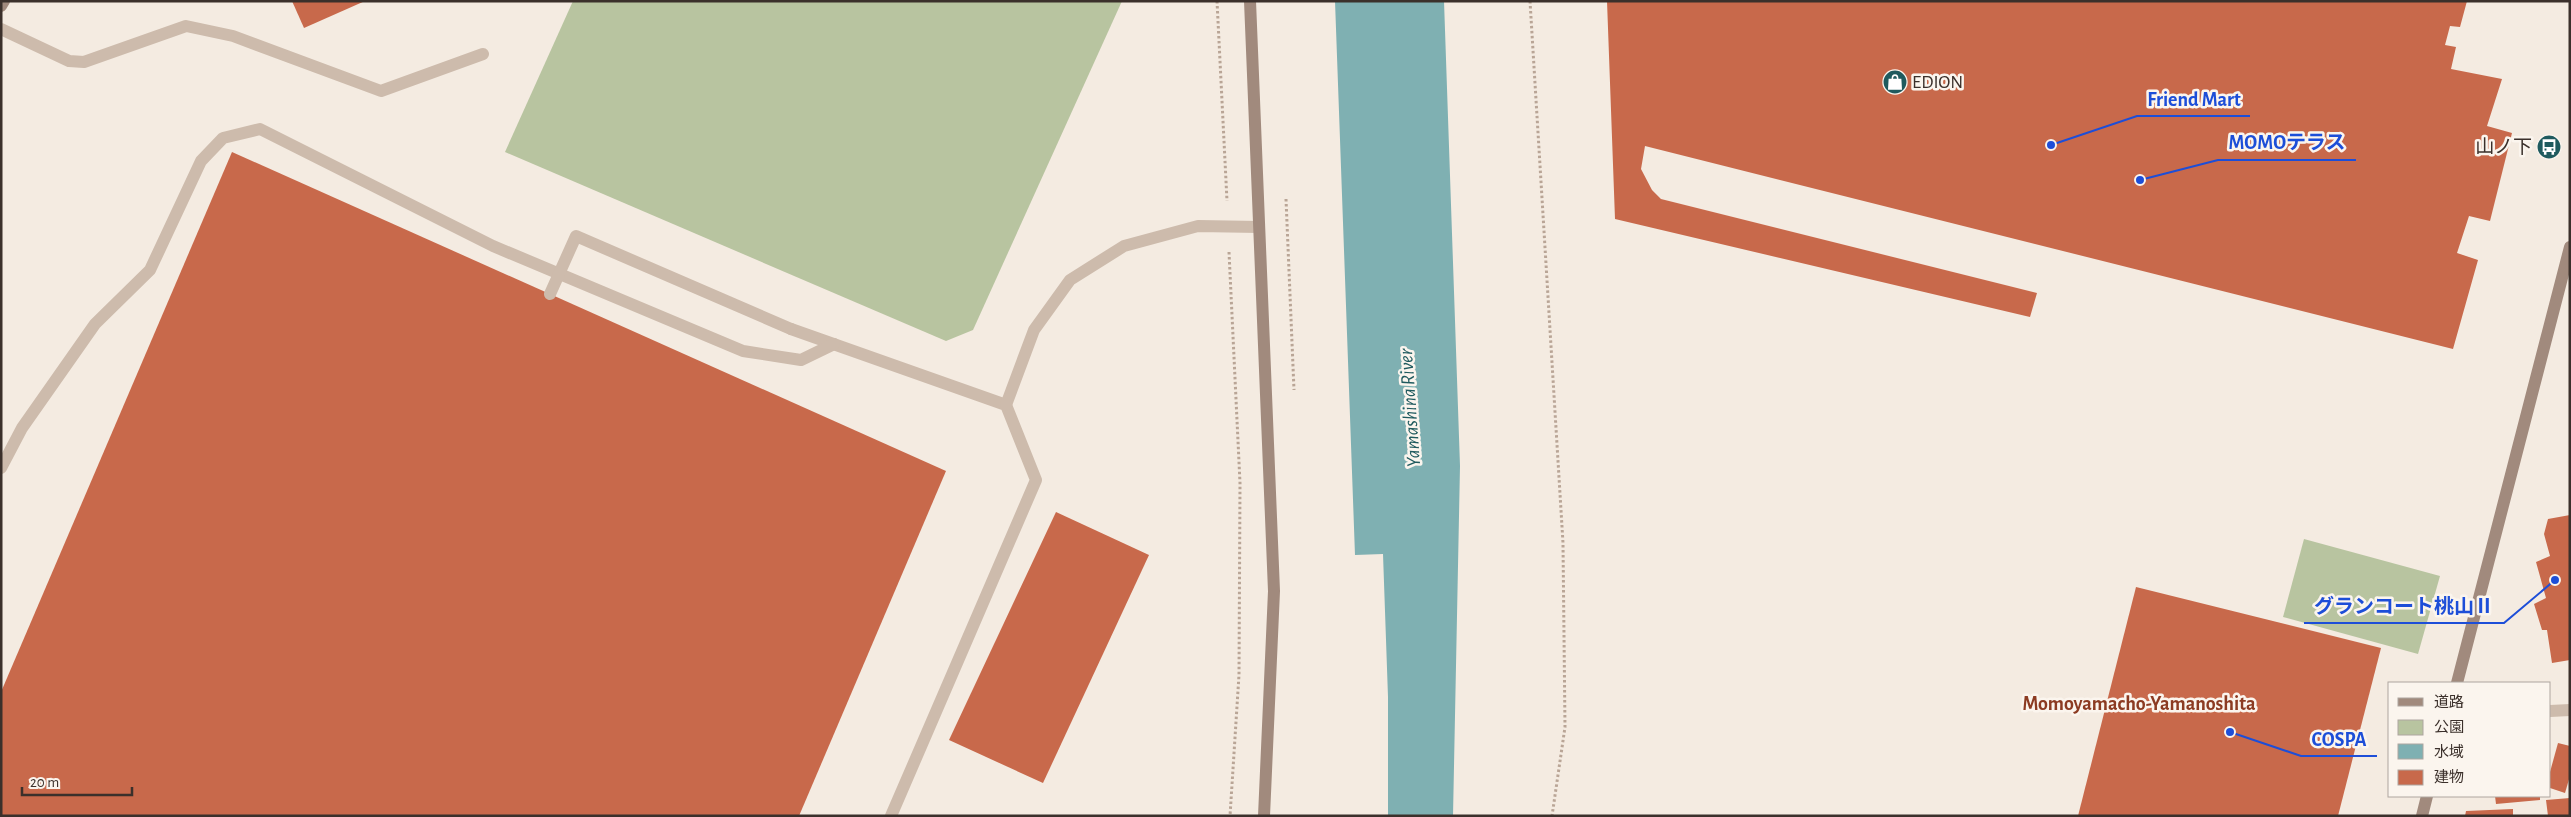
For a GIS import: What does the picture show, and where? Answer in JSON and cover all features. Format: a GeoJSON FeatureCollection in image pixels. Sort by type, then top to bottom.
{"type":"FeatureCollection","features":[{"type":"Feature","properties":{"kind":"street"},"geometry":{"type":"LineString","coordinates":[[1,6],[4,1]]}},
{"type":"Feature","properties":{"kind":"street"},"geometry":{"type":"LineString","coordinates":[[1250,1],[1274,591],[1264,816]]}},
{"type":"Feature","properties":{"kind":"street"},"geometry":{"type":"LineString","coordinates":[[1,28],[69,61],[84,62],[186,26],[233,36],[381,91],[483,54]]}},
{"type":"Feature","properties":{"kind":"street"},"geometry":{"type":"LineString","coordinates":[[1,468],[22,428],[95,324],[150,270],[201,161],[223,138],[260,129],[494,246],[742,351],[801,360],[834,344]]}},
{"type":"Feature","properties":{"kind":"street"},"geometry":{"type":"LineString","coordinates":[[891,816],[1036,480],[1006,405],[1034,330],[1070,280],[1124,246],[1198,226],[1260,227]]}},
{"type":"Feature","properties":{"kind":"street"},"geometry":{"type":"LineString","coordinates":[[550,294],[576,236],[791,329],[1006,405]]}},
{"type":"Feature","properties":{"kind":"street"},"geometry":{"type":"LineString","coordinates":[[2457,682],[2570,248]]}},
{"type":"Feature","properties":{"kind":"street"},"geometry":{"type":"LineString","coordinates":[[2551,711],[2570,710]]}},
{"type":"Feature","properties":{"kind":"street"},"geometry":{"type":"LineString","coordinates":[[2422,816],[2427,797]]}},
{"type":"Feature","properties":{"kind":"path"},"geometry":{"type":"LineString","coordinates":[[1217,1],[1240,483],[1239,675],[1230,816]]}},
{"type":"Feature","properties":{"kind":"path"},"geometry":{"type":"LineString","coordinates":[[1530,1],[1563,543],[1564,727],[1552,816]]}},
{"type":"Feature","properties":{"kind":"green space"},"geometry":{"type":"Polygon","coordinates":[[[573,1],[1122,1],[973,330],[946,341],[505,152],[573,1]]]}},
{"type":"Feature","properties":{"kind":"green space"},"geometry":{"type":"Polygon","coordinates":[[[2304,539],[2440,576],[2418,654],[2283,617],[2304,539]]]}},
{"type":"Feature","properties":{"kind":"water","name":"Yamashina River"},"geometry":{"type":"Polygon","coordinates":[[[1335,1],[1444,1],[1460,466],[1453,816],[1388,816],[1388,697],[1383,554],[1355,555],[1335,1]]]}},
{"type":"Feature","properties":{"kind":"building"},"geometry":{"type":"Polygon","coordinates":[[[292,1],[365,1],[304,28],[292,1]]]}},
{"type":"Feature","properties":{"kind":"building"},"geometry":{"type":"Polygon","coordinates":[[[1607,1],[2467,1],[2460,27],[2450,26],[2445,45],[2456,47],[2451,69],[2502,79],[2487,126],[2512,133],[2490,221],[2469,216],[2457,253],[2478,260],[2453,349],[1645,146],[1641,169],[1652,190],[1661,199],[2037,293],[2030,317],[1615,219],[1607,1]]]}},
{"type":"Feature","properties":{"kind":"building"},"geometry":{"type":"Polygon","coordinates":[[[232,152],[946,471],[799,816],[1,816],[1,692],[232,152]]]}},
{"type":"Feature","properties":{"kind":"building"},"geometry":{"type":"Polygon","coordinates":[[[1056,512],[1149,555],[1043,783],[949,740],[1056,512]]]}},
{"type":"Feature","properties":{"kind":"building"},"geometry":{"type":"Polygon","coordinates":[[[2570,515],[2570,660],[2552,663],[2547,630],[2542,630],[2534,604],[2546,598],[2536,562],[2550,556],[2544,534],[2548,519],[2570,515]]]}},
{"type":"Feature","properties":{"kind":"building"},"geometry":{"type":"Polygon","coordinates":[[[2136,587],[2381,648],[2338,816],[2078,816],[2136,587]]]}},
{"type":"Feature","properties":{"kind":"building"},"geometry":{"type":"Polygon","coordinates":[[[2558,743],[2570,746],[2570,776],[2565,793],[2551,788],[2551,768],[2558,743]]]}},
{"type":"Feature","properties":{"kind":"building"},"geometry":{"type":"Polygon","coordinates":[[[2495,797],[2540,797],[2540,800],[2496,804],[2495,797]]]}},
{"type":"Feature","properties":{"kind":"building"},"geometry":{"type":"Polygon","coordinates":[[[2570,798],[2570,816],[2548,816],[2546,800],[2570,798]]]}},
{"type":"Feature","properties":{"kind":"building"},"geometry":{"type":"Polygon","coordinates":[[[2513,809],[2513,816],[2465,816],[2466,811],[2513,809]]]}},
{"type":"Feature","properties":{"kind":"place","name":"EDION"},"geometry":{"type":"Point","coordinates":[1895,82]}},
{"type":"Feature","properties":{"kind":"place","name":"Friend Mart"},"geometry":{"type":"Point","coordinates":[2051,145]}},
{"type":"Feature","properties":{"kind":"place","name":"山ノ下"},"geometry":{"type":"Point","coordinates":[2549,147]}},
{"type":"Feature","properties":{"kind":"place","name":"MOMOテラス"},"geometry":{"type":"Point","coordinates":[2140,180]}},
{"type":"Feature","properties":{"kind":"place","name":"グランコート桃山Ⅱ"},"geometry":{"type":"Point","coordinates":[2555,580]}},
{"type":"Feature","properties":{"kind":"place","name":"COSPA"},"geometry":{"type":"Point","coordinates":[2230,732]}},
{"type":"Feature","properties":{"kind":"district","name":"Momoyamacho-Yamanoshita"},"geometry":{"type":"Point","coordinates":[2139,704]}}]}
